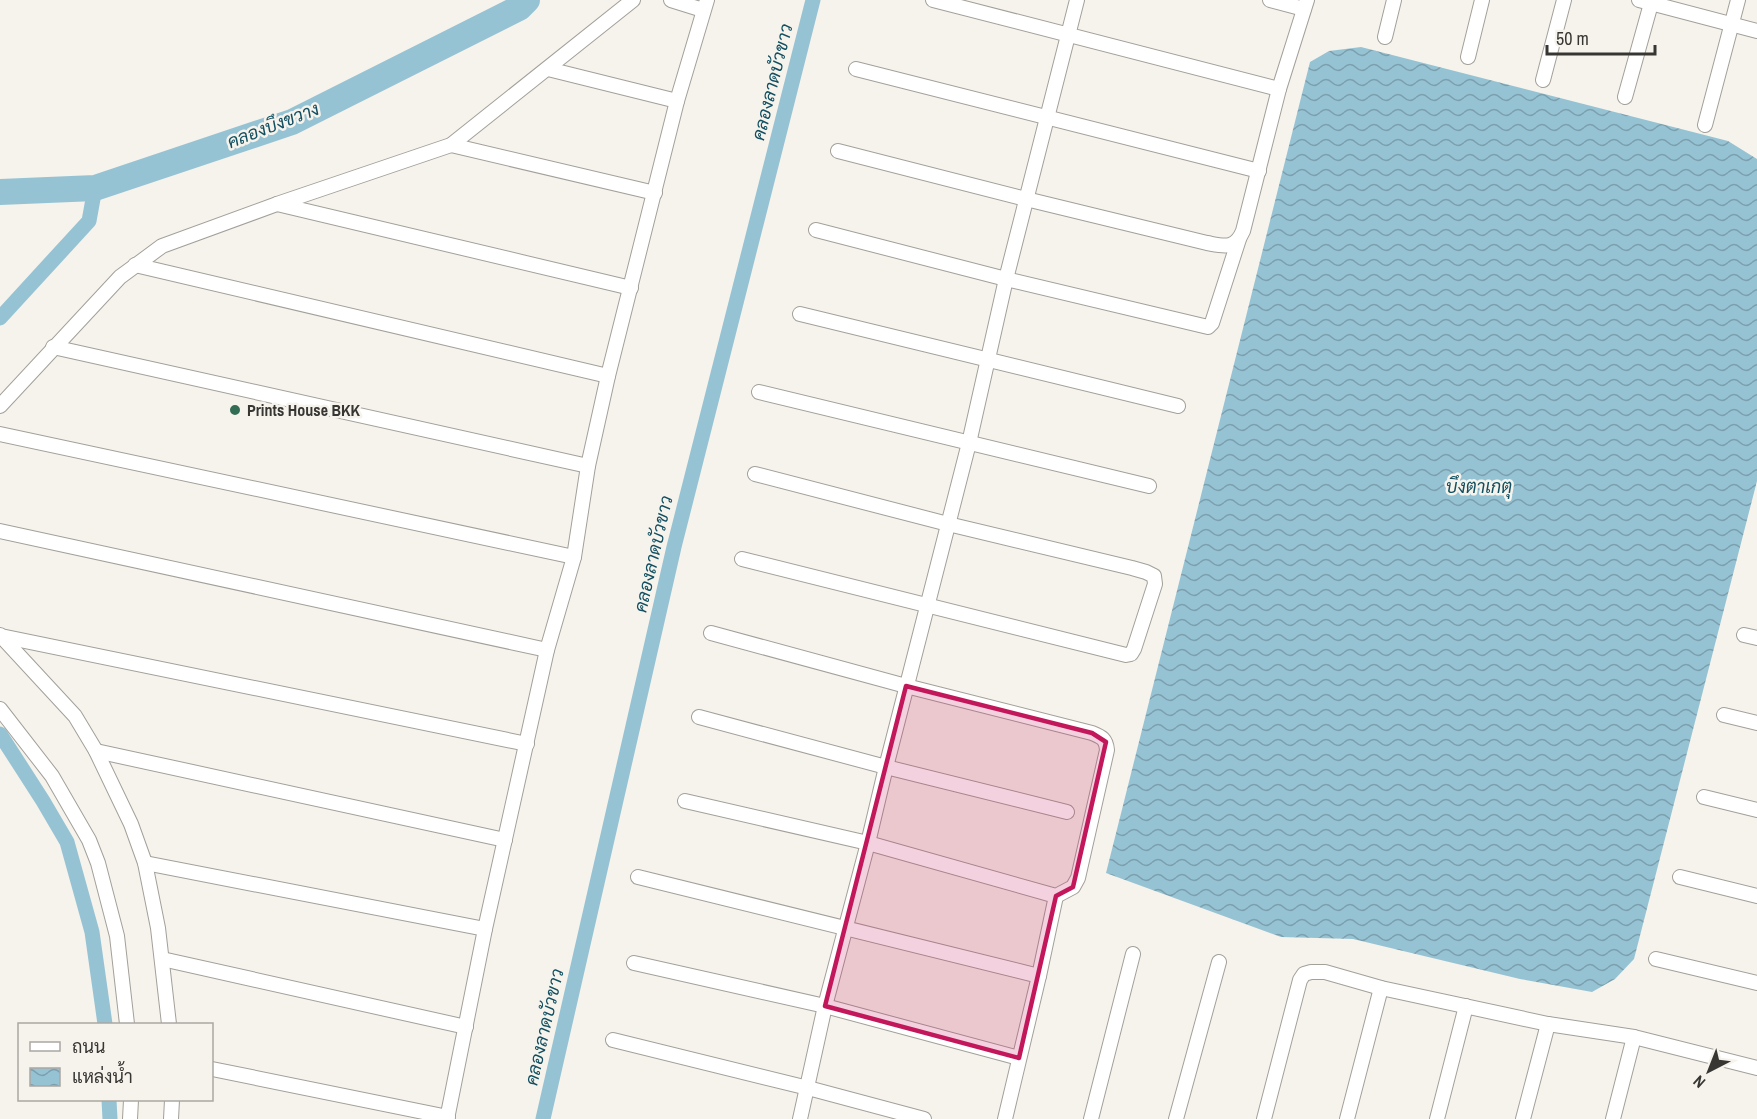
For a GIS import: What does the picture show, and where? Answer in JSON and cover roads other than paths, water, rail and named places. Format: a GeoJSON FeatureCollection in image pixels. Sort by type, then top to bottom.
{"type":"FeatureCollection","features":[{"type":"Feature","properties":{"kind":"street"},"geometry":{"type":"LineString","coordinates":[[0,406],[106,291],[162,246],[451,145],[633,0]]}},
{"type":"Feature","properties":{"kind":"street"},"geometry":{"type":"LineString","coordinates":[[213,1069],[447,1118],[485,929],[548,650],[574,557],[588,466],[608,376],[677,101],[705,5],[671,0]]}},
{"type":"Feature","properties":{"kind":"street"},"geometry":{"type":"LineString","coordinates":[[933,0],[1279,89]]}},
{"type":"Feature","properties":{"kind":"street"},"geometry":{"type":"LineString","coordinates":[[800,1119],[825,1006],[969,443],[1006,279],[1077,0]]}},
{"type":"Feature","properties":{"kind":"street"},"geometry":{"type":"LineString","coordinates":[[816,230],[1006,279],[1208,327],[1212,323],[1239,239],[1279,89],[1306,4],[1270,0]]}},
{"type":"Feature","properties":{"kind":"street"},"geometry":{"type":"LineString","coordinates":[[1385,37],[1394,0]]}},
{"type":"Feature","properties":{"kind":"street"},"geometry":{"type":"LineString","coordinates":[[1468,57],[1482,0]]}},
{"type":"Feature","properties":{"kind":"street"},"geometry":{"type":"LineString","coordinates":[[1543,80],[1564,0]]}},
{"type":"Feature","properties":{"kind":"street"},"geometry":{"type":"LineString","coordinates":[[1705,125],[1738,0]]}},
{"type":"Feature","properties":{"kind":"street"},"geometry":{"type":"LineString","coordinates":[[1625,97],[1648,1],[1757,30]]}},
{"type":"Feature","properties":{"kind":"street"},"geometry":{"type":"LineString","coordinates":[[548,69],[677,101]]}},
{"type":"Feature","properties":{"kind":"street"},"geometry":{"type":"LineString","coordinates":[[856,69],[1258,171]]}},
{"type":"Feature","properties":{"kind":"street"},"geometry":{"type":"LineString","coordinates":[[451,145],[655,193]]}},
{"type":"Feature","properties":{"kind":"street"},"geometry":{"type":"LineString","coordinates":[[838,151],[1225,246],[1232,245],[1239,239]]}},
{"type":"Feature","properties":{"kind":"street"},"geometry":{"type":"LineString","coordinates":[[277,204],[631,288]]}},
{"type":"Feature","properties":{"kind":"street"},"geometry":{"type":"LineString","coordinates":[[135,266],[608,376]]}},
{"type":"Feature","properties":{"kind":"street"},"geometry":{"type":"LineString","coordinates":[[800,314],[1178,406]]}},
{"type":"Feature","properties":{"kind":"street"},"geometry":{"type":"LineString","coordinates":[[53,347],[588,466]]}},
{"type":"Feature","properties":{"kind":"street"},"geometry":{"type":"LineString","coordinates":[[759,392],[1149,486]]}},
{"type":"Feature","properties":{"kind":"street"},"geometry":{"type":"LineString","coordinates":[[0,434],[574,557]]}},
{"type":"Feature","properties":{"kind":"street"},"geometry":{"type":"LineString","coordinates":[[742,559],[1126,655],[1131,654],[1134,649],[1155,584],[1154,576],[1139,570],[755,474]]}},
{"type":"Feature","properties":{"kind":"street"},"geometry":{"type":"LineString","coordinates":[[0,531],[548,650]]}},
{"type":"Feature","properties":{"kind":"street"},"geometry":{"type":"LineString","coordinates":[[685,801],[868,843],[1056,896],[1073,887],[1078,878],[1107,750],[1106,742],[1102,737],[1092,733],[711,633]]}},
{"type":"Feature","properties":{"kind":"street"},"geometry":{"type":"LineString","coordinates":[[0,636],[527,744]]}},
{"type":"Feature","properties":{"kind":"street"},"geometry":{"type":"LineString","coordinates":[[0,636],[75,716],[96,751],[131,824],[145,863],[158,928],[169,1023]]}},
{"type":"Feature","properties":{"kind":"street"},"geometry":{"type":"LineString","coordinates":[[0,709],[52,776],[89,840],[98,863],[117,936],[127,1023]]}},
{"type":"Feature","properties":{"kind":"street"},"geometry":{"type":"LineString","coordinates":[[1724,715],[1757,723]]}},
{"type":"Feature","properties":{"kind":"street"},"geometry":{"type":"LineString","coordinates":[[699,717],[1067,812]]}},
{"type":"Feature","properties":{"kind":"street"},"geometry":{"type":"LineString","coordinates":[[96,751],[505,840]]}},
{"type":"Feature","properties":{"kind":"street"},"geometry":{"type":"LineString","coordinates":[[1704,797],[1757,810]]}},
{"type":"Feature","properties":{"kind":"street"},"geometry":{"type":"LineString","coordinates":[[145,863],[485,929]]}},
{"type":"Feature","properties":{"kind":"street"},"geometry":{"type":"LineString","coordinates":[[638,877],[1039,976]]}},
{"type":"Feature","properties":{"kind":"street"},"geometry":{"type":"LineString","coordinates":[[1680,877],[1757,896]]}},
{"type":"Feature","properties":{"kind":"street"},"geometry":{"type":"LineString","coordinates":[[1005,1119],[1056,896]]}},
{"type":"Feature","properties":{"kind":"street"},"geometry":{"type":"LineString","coordinates":[[1091,1119],[1133,954]]}},
{"type":"Feature","properties":{"kind":"street"},"geometry":{"type":"LineString","coordinates":[[162,959],[466,1027]]}},
{"type":"Feature","properties":{"kind":"street"},"geometry":{"type":"LineString","coordinates":[[1656,959],[1757,983]]}},
{"type":"Feature","properties":{"kind":"street"},"geometry":{"type":"LineString","coordinates":[[1176,1119],[1219,962]]}},
{"type":"Feature","properties":{"kind":"street"},"geometry":{"type":"LineString","coordinates":[[634,963],[825,1006],[1019,1058]]}},
{"type":"Feature","properties":{"kind":"street"},"geometry":{"type":"LineString","coordinates":[[1264,1119],[1300,980],[1304,974],[1311,972],[1325,972],[1381,988],[1548,1024],[1634,1037],[1757,1068]]}},
{"type":"Feature","properties":{"kind":"street"},"geometry":{"type":"LineString","coordinates":[[1347,1119],[1381,988]]}},
{"type":"Feature","properties":{"kind":"street"},"geometry":{"type":"LineString","coordinates":[[1437,1119],[1466,1006]]}},
{"type":"Feature","properties":{"kind":"street"},"geometry":{"type":"LineString","coordinates":[[1523,1119],[1548,1024]]}},
{"type":"Feature","properties":{"kind":"street"},"geometry":{"type":"LineString","coordinates":[[1615,1118],[1634,1037]]}},
{"type":"Feature","properties":{"kind":"street"},"geometry":{"type":"LineString","coordinates":[[613,1040],[924,1119]]}},
{"type":"Feature","properties":{"kind":"street"},"geometry":{"type":"LineString","coordinates":[[130,1119],[131,1101]]}},
{"type":"Feature","properties":{"kind":"street"},"geometry":{"type":"LineString","coordinates":[[171,1101],[171,1119]]}},
{"type":"Feature","properties":{"kind":"water","name":"บึงตาเกตุ"},"geometry":{"type":"Polygon","coordinates":[[[1361,47],[1728,141],[1757,159],[1757,481],[1634,959],[1615,979],[1592,992],[1520,979],[1353,939],[1281,937],[1106,873],[1310,62],[1329,51],[1361,47]]]}},
{"type":"Feature","properties":{"kind":"waterway","name":"คลองบึงขวาง"},"geometry":{"type":"LineString","coordinates":[[0,192],[95,188],[292,122],[519,8],[527,0]]}},
{"type":"Feature","properties":{"kind":"waterway","name":"คลองลาดบัวขาว"},"geometry":{"type":"LineString","coordinates":[[543,1119],[674,547],[813,0]]}},
{"type":"Feature","properties":{"kind":"waterway"},"geometry":{"type":"LineString","coordinates":[[0,318],[89,221],[95,188]]}},
{"type":"Feature","properties":{"kind":"waterway"},"geometry":{"type":"LineString","coordinates":[[0,734],[67,842],[92,932],[105,1023]]}},
{"type":"Feature","properties":{"kind":"waterway"},"geometry":{"type":"LineString","coordinates":[[109,1101],[110,1119]]}},
{"type":"Feature","properties":{"kind":"place","name":"Prints House BKK"},"geometry":{"type":"Point","coordinates":[235,410]}}]}
